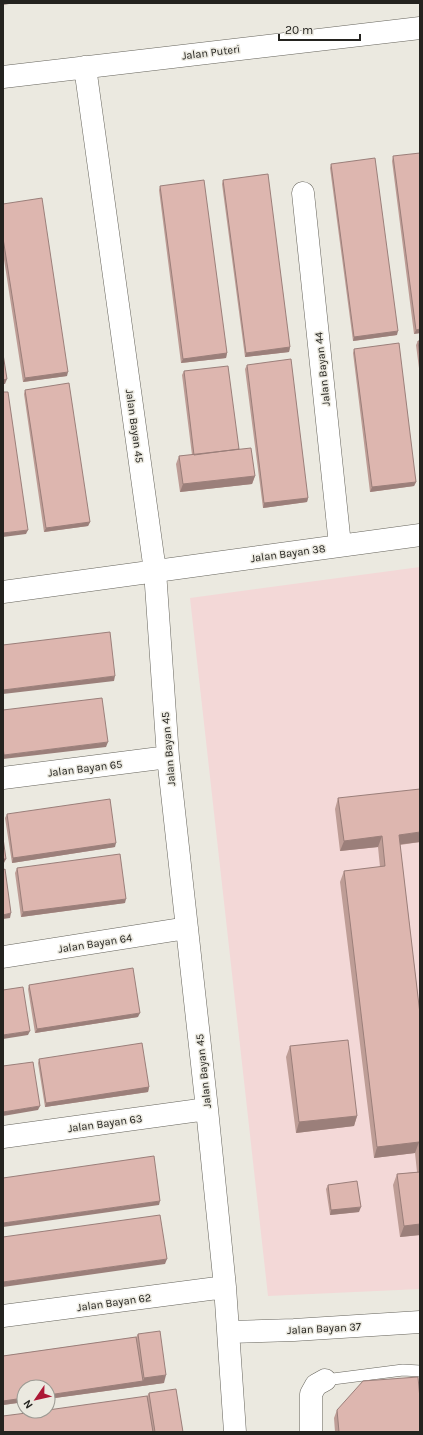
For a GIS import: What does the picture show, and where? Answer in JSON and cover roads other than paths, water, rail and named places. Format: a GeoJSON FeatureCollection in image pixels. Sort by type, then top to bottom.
{"type":"FeatureCollection","features":[{"type":"Feature","properties":{"kind":"street","name":"Jalan Puteri"},"geometry":{"type":"LineString","coordinates":[[3,77],[420,28]]}},
{"type":"Feature","properties":{"kind":"street","name":"Jalan Bayan 45"},"geometry":{"type":"LineString","coordinates":[[85,67],[155,571],[168,757],[225,1287],[235,1432]]}},
{"type":"Feature","properties":{"kind":"street","name":"Jalan Bayan 44"},"geometry":{"type":"LineString","coordinates":[[303,193],[340,545]]}},
{"type":"Feature","properties":{"kind":"street","name":"Jalan Bayan 38"},"geometry":{"type":"LineString","coordinates":[[3,592],[420,535]]}},
{"type":"Feature","properties":{"kind":"street","name":"Jalan Bayan 65"},"geometry":{"type":"LineString","coordinates":[[3,778],[168,757]]}},
{"type":"Feature","properties":{"kind":"street","name":"Jalan Bayan 64"},"geometry":{"type":"LineString","coordinates":[[3,957],[187,928]]}},
{"type":"Feature","properties":{"kind":"street","name":"Jalan Bayan 63"},"geometry":{"type":"LineString","coordinates":[[3,1137],[207,1110]]}},
{"type":"Feature","properties":{"kind":"street","name":"Jalan Bayan 62"},"geometry":{"type":"LineString","coordinates":[[3,1316],[225,1287]]}},
{"type":"Feature","properties":{"kind":"street","name":"Jalan Bayan 37"},"geometry":{"type":"LineString","coordinates":[[229,1332],[294,1330],[420,1322]]}},
{"type":"Feature","properties":{"kind":"street"},"geometry":{"type":"LineString","coordinates":[[312,1432],[311,1394],[316,1385],[325,1380]]}},
{"type":"Feature","properties":{"kind":"lane"},"geometry":{"type":"LineString","coordinates":[[325,1380],[403,1370],[420,1371]]}}]}
